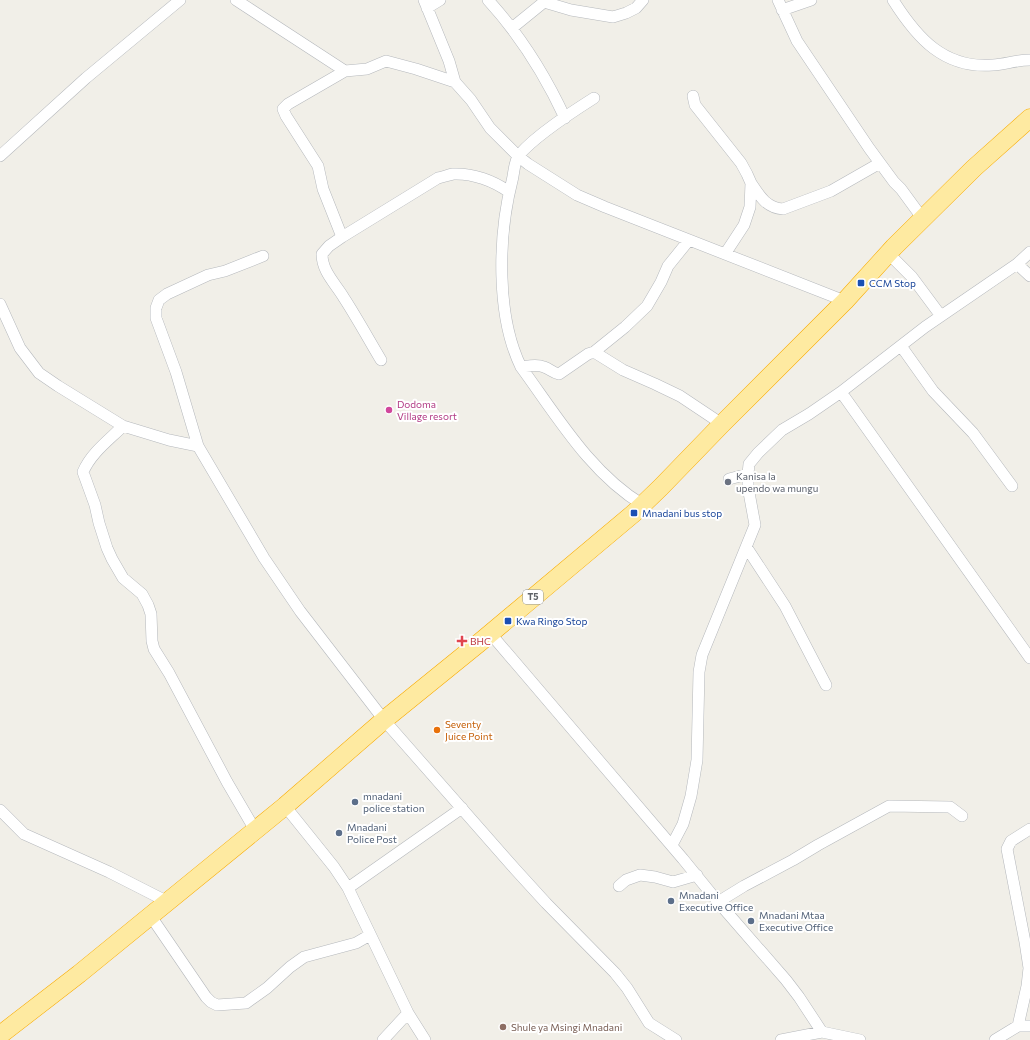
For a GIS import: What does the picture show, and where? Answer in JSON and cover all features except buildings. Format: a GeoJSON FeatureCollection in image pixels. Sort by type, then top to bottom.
{"type":"FeatureCollection","features":[{"type":"Feature","properties":{"kind":"highway","name":"T5"},"geometry":{"type":"LineString","coordinates":[[0,1036],[79,974],[285,806],[384,720],[643,505],[845,301],[922,219],[974,168],[1030,118]]}},
{"type":"Feature","properties":{"kind":"street"},"geometry":{"type":"LineString","coordinates":[[0,156],[75,88],[180,0]]}},
{"type":"Feature","properties":{"kind":"street"},"geometry":{"type":"LineString","coordinates":[[236,0],[345,71]]}},
{"type":"Feature","properties":{"kind":"street"},"geometry":{"type":"LineString","coordinates":[[440,0],[426,4],[449,61],[455,82],[471,100],[490,128],[528,164],[577,195],[604,207],[845,301]]}},
{"type":"Feature","properties":{"kind":"street"},"geometry":{"type":"LineString","coordinates":[[488,0],[512,28],[544,76],[565,118]]}},
{"type":"Feature","properties":{"kind":"street"},"geometry":{"type":"LineString","coordinates":[[512,28],[544,2],[571,10],[612,17],[636,8],[643,0]]}},
{"type":"Feature","properties":{"kind":"street"},"geometry":{"type":"LineString","coordinates":[[811,0],[780,5],[797,41],[869,148],[922,219]]}},
{"type":"Feature","properties":{"kind":"street"},"geometry":{"type":"LineString","coordinates":[[893,0],[905,19],[919,36],[939,53],[956,62],[993,65],[1021,60],[1030,60]]}},
{"type":"Feature","properties":{"kind":"street"},"geometry":{"type":"LineString","coordinates":[[342,237],[323,189],[318,166],[283,109],[288,104],[345,71],[368,69],[386,61],[455,82]]}},
{"type":"Feature","properties":{"kind":"street"},"geometry":{"type":"LineString","coordinates":[[693,96],[695,105],[741,163],[751,183],[762,199],[768,204],[778,208],[783,209],[831,191],[880,163]]}},
{"type":"Feature","properties":{"kind":"street"},"geometry":{"type":"LineString","coordinates":[[594,98],[540,136],[518,156],[509,192],[504,231],[501,270],[505,312],[514,353],[521,367],[560,421],[585,452],[626,494],[643,505]]}},
{"type":"Feature","properties":{"kind":"street"},"geometry":{"type":"LineString","coordinates":[[381,360],[329,276],[322,262],[322,254],[329,246],[342,237],[438,178],[453,174],[469,176],[500,185],[509,192]]}},
{"type":"Feature","properties":{"kind":"street"},"geometry":{"type":"LineString","coordinates":[[725,254],[744,225],[750,208],[751,183]]}},
{"type":"Feature","properties":{"kind":"street"},"geometry":{"type":"LineString","coordinates":[[521,367],[543,366],[559,374],[588,354],[594,352],[625,327],[647,306],[661,282],[668,266],[689,240]]}},
{"type":"Feature","properties":{"kind":"street"},"geometry":{"type":"LineString","coordinates":[[672,845],[683,824],[691,796],[697,760],[699,672],[702,654],[747,548],[755,525],[748,487],[749,464],[758,452],[782,430],[810,414],[841,392],[941,316],[1017,264],[1030,252]]}},
{"type":"Feature","properties":{"kind":"street"},"geometry":{"type":"LineString","coordinates":[[889,254],[912,277],[941,316]]}},
{"type":"Feature","properties":{"kind":"street"},"geometry":{"type":"LineString","coordinates":[[263,256],[224,271],[208,275],[167,294],[159,300],[156,308],[156,318],[176,372],[198,446],[264,558],[300,611],[384,720],[546,903],[615,973],[627,988],[649,1023],[676,1040]]}},
{"type":"Feature","properties":{"kind":"street"},"geometry":{"type":"LineString","coordinates":[[1017,264],[1030,276]]}},
{"type":"Feature","properties":{"kind":"street"},"geometry":{"type":"LineString","coordinates":[[0,304],[20,348],[39,373],[123,426],[169,440],[198,446]]}},
{"type":"Feature","properties":{"kind":"street"},"geometry":{"type":"LineString","coordinates":[[901,346],[933,391],[974,433],[1012,486]]}},
{"type":"Feature","properties":{"kind":"street"},"geometry":{"type":"LineString","coordinates":[[594,352],[618,367],[680,396],[722,424]]}},
{"type":"Feature","properties":{"kind":"street"},"geometry":{"type":"LineString","coordinates":[[841,392],[1030,658]]}},
{"type":"Feature","properties":{"kind":"street"},"geometry":{"type":"LineString","coordinates":[[123,426],[94,454],[86,464],[83,472],[95,505],[105,542],[112,559],[123,578],[142,594],[148,605],[151,614],[152,641],[154,649],[169,673],[227,782],[255,830]]}},
{"type":"Feature","properties":{"kind":"street"},"geometry":{"type":"LineString","coordinates":[[729,479],[748,474]]}},
{"type":"Feature","properties":{"kind":"street"},"geometry":{"type":"LineString","coordinates":[[747,548],[785,606],[826,685]]}},
{"type":"Feature","properties":{"kind":"street"},"geometry":{"type":"LineString","coordinates":[[490,633],[786,980],[822,1032]]}},
{"type":"Feature","properties":{"kind":"street"},"geometry":{"type":"LineString","coordinates":[[285,806],[334,867],[348,888],[408,1013],[425,1040]]}},
{"type":"Feature","properties":{"kind":"street"},"geometry":{"type":"LineString","coordinates":[[718,902],[744,886],[889,806],[950,806],[962,816]]}},
{"type":"Feature","properties":{"kind":"street"},"geometry":{"type":"LineString","coordinates":[[348,888],[462,808]]}},
{"type":"Feature","properties":{"kind":"street"},"geometry":{"type":"LineString","coordinates":[[0,810],[24,834],[109,872],[168,902]]}},
{"type":"Feature","properties":{"kind":"street"},"geometry":{"type":"LineString","coordinates":[[1018,1026],[1028,986],[1029,968],[1007,849],[1011,841],[1030,829]]}},
{"type":"Feature","properties":{"kind":"street"},"geometry":{"type":"LineString","coordinates":[[619,886],[626,880],[640,875],[673,882],[697,875]]}},
{"type":"Feature","properties":{"kind":"street"},"geometry":{"type":"LineString","coordinates":[[150,915],[206,997],[217,1005],[246,1003],[267,988],[290,967],[304,957],[356,943],[370,935]]}},
{"type":"Feature","properties":{"kind":"street"},"geometry":{"type":"LineString","coordinates":[[383,1040],[408,1013]]}},
{"type":"Feature","properties":{"kind":"street"},"geometry":{"type":"LineString","coordinates":[[995,1040],[1018,1026],[1030,1026]]}},
{"type":"Feature","properties":{"kind":"street"},"geometry":{"type":"LineString","coordinates":[[781,1040],[822,1032],[860,1040]]}},
{"type":"Feature","properties":{"kind":"place","name":"CCM Stop"},"geometry":{"type":"Point","coordinates":[861,283]}},
{"type":"Feature","properties":{"kind":"place","name":"Dodoma Village resort"},"geometry":{"type":"Point","coordinates":[389,410]}},
{"type":"Feature","properties":{"kind":"place","name":"Kanisa la upendo wa mungu"},"geometry":{"type":"Point","coordinates":[728,482]}},
{"type":"Feature","properties":{"kind":"place","name":"Mnadani bus stop"},"geometry":{"type":"Point","coordinates":[634,513]}},
{"type":"Feature","properties":{"kind":"place","name":"Kwa Ringo Stop"},"geometry":{"type":"Point","coordinates":[508,621]}},
{"type":"Feature","properties":{"kind":"place","name":"BHC"},"geometry":{"type":"Point","coordinates":[462,641]}},
{"type":"Feature","properties":{"kind":"place","name":"Seventy Juice Point"},"geometry":{"type":"Point","coordinates":[437,730]}},
{"type":"Feature","properties":{"kind":"place","name":"mnadani police station"},"geometry":{"type":"Point","coordinates":[355,802]}},
{"type":"Feature","properties":{"kind":"place","name":"Mnadani Police Post"},"geometry":{"type":"Point","coordinates":[339,833]}},
{"type":"Feature","properties":{"kind":"place","name":"Mnadani Executive Office"},"geometry":{"type":"Point","coordinates":[671,901]}},
{"type":"Feature","properties":{"kind":"place","name":"Mnadani Mtaa Executive Office"},"geometry":{"type":"Point","coordinates":[751,921]}},
{"type":"Feature","properties":{"kind":"place","name":"Shule ya Msingi Mnadani"},"geometry":{"type":"Point","coordinates":[503,1027]}}]}
